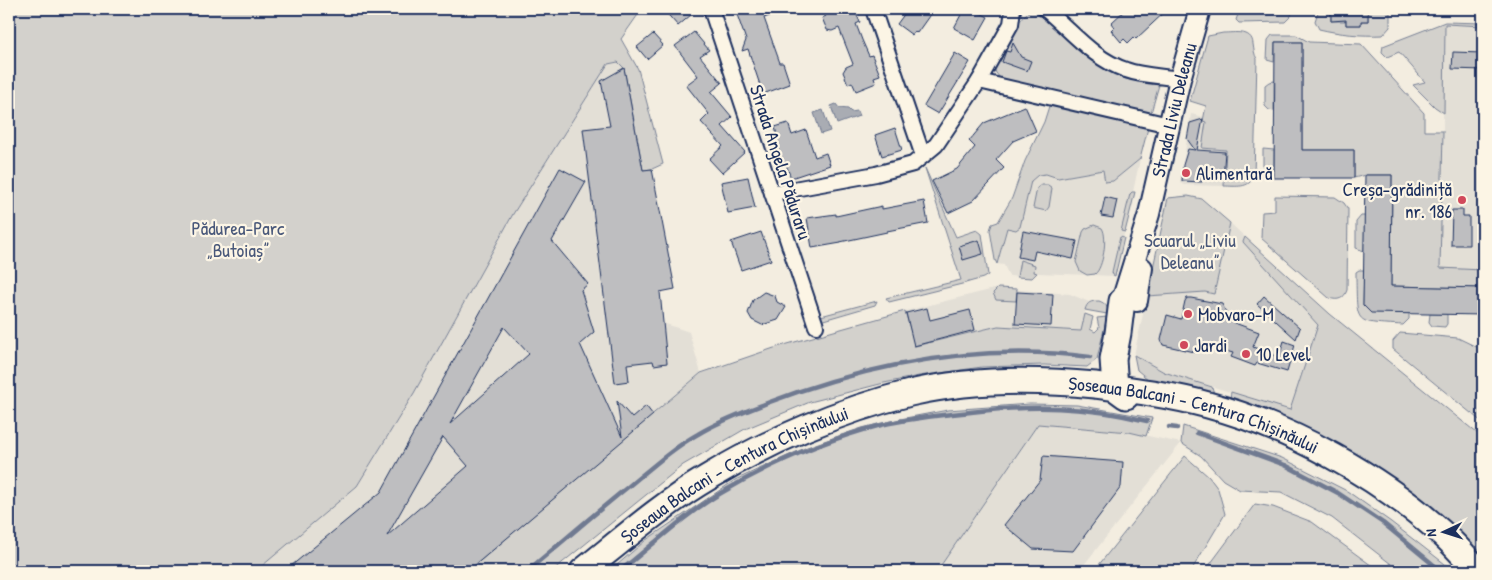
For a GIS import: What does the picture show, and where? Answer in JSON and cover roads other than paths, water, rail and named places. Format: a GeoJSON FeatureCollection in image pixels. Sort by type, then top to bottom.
{"type":"FeatureCollection","features":[{"type":"Feature","properties":{"kind":"highway"},"geometry":{"type":"LineString","coordinates":[[869,405],[1012,388],[1097,392],[1113,385],[1125,340],[1131,304]]}},
{"type":"Feature","properties":{"kind":"highway"},"geometry":{"type":"LineString","coordinates":[[869,405],[907,387],[952,380],[1015,374],[1068,377],[1088,375],[1095,372],[1100,366],[1131,304]]}},
{"type":"Feature","properties":{"kind":"highway"},"geometry":{"type":"LineString","coordinates":[[1131,304],[1127,356],[1134,374],[1140,380],[1147,384],[1191,394],[1245,410],[1301,434],[1323,445],[1368,478]]}},
{"type":"Feature","properties":{"kind":"highway"},"geometry":{"type":"LineString","coordinates":[[1113,385],[1123,395],[1180,406],[1226,419],[1290,443],[1315,455],[1400,508],[1476,571]]}},
{"type":"Feature","properties":{"kind":"highway","name":"Șoseaua Balcani - Centura Chișinăului"},"geometry":{"type":"LineString","coordinates":[[1113,385],[1187,400],[1244,416],[1331,455],[1368,478],[1420,515],[1439,531],[1476,571]]}},
{"type":"Feature","properties":{"kind":"highway","name":"Șoseaua Balcani - Centura Chișinăului"},"geometry":{"type":"LineString","coordinates":[[583,571],[643,523],[707,478],[779,440],[869,405],[912,407],[991,396],[1053,396],[1131,404],[1222,424],[1285,448],[1357,487],[1469,571]]}},
{"type":"Feature","properties":{"kind":"main road","name":"Strada Liviu Deleanu"},"geometry":{"type":"LineString","coordinates":[[1131,304],[1169,126],[1200,9]]}},
{"type":"Feature","properties":{"kind":"street","name":"Strada Angela Păduraru"},"geometry":{"type":"LineString","coordinates":[[711,9],[816,326]]}},
{"type":"Feature","properties":{"kind":"street"},"geometry":{"type":"LineString","coordinates":[[873,9],[923,156]]}},
{"type":"Feature","properties":{"kind":"street"},"geometry":{"type":"LineString","coordinates":[[772,193],[900,169],[913,164],[936,145],[979,81],[1011,24],[1013,9]]}},
{"type":"Feature","properties":{"kind":"street"},"geometry":{"type":"LineString","coordinates":[[1045,9],[1075,37],[1105,61],[1128,71],[1180,79]]}},
{"type":"Feature","properties":{"kind":"street"},"geometry":{"type":"LineString","coordinates":[[979,81],[1169,126]]}},
{"type":"Feature","properties":{"kind":"waterway"},"geometry":{"type":"LineString","coordinates":[[527,571],[654,465],[680,446],[714,425],[767,403],[845,377],[926,360],[966,355],[1007,353],[1049,353],[1090,357]]}},
{"type":"Feature","properties":{"kind":"waterway"},"geometry":{"type":"LineString","coordinates":[[620,571],[695,510],[740,482],[799,453],[881,425],[948,414],[1016,408],[1059,408],[1102,412],[1147,421]]}},
{"type":"Feature","properties":{"kind":"waterway"},"geometry":{"type":"LineString","coordinates":[[1169,427],[1177,428]]}},
{"type":"Feature","properties":{"kind":"waterway"},"geometry":{"type":"LineString","coordinates":[[1197,433],[1285,465],[1338,493],[1383,523],[1441,571]]}},
{"type":"Feature","properties":{"kind":"place","name":"Alimentară"},"geometry":{"type":"Point","coordinates":[1186,173]}},
{"type":"Feature","properties":{"kind":"place","name":"Creșa-grădiniță nr. 186"},"geometry":{"type":"Point","coordinates":[1462,200]}},
{"type":"Feature","properties":{"kind":"place","name":"Mobvaro-M"},"geometry":{"type":"Point","coordinates":[1188,314]}},
{"type":"Feature","properties":{"kind":"place","name":"Jardi"},"geometry":{"type":"Point","coordinates":[1184,345]}},
{"type":"Feature","properties":{"kind":"place","name":"10 Level"},"geometry":{"type":"Point","coordinates":[1246,354]}},
{"type":"Feature","properties":{"kind":"park label","name":"Pădurea-Parc „Butoiaș”"},"geometry":{"type":"Point","coordinates":[238,239]}},
{"type":"Feature","properties":{"kind":"park label","name":"Scuarul „Liviu Deleanu”"},"geometry":{"type":"Point","coordinates":[1190,251]}}]}
